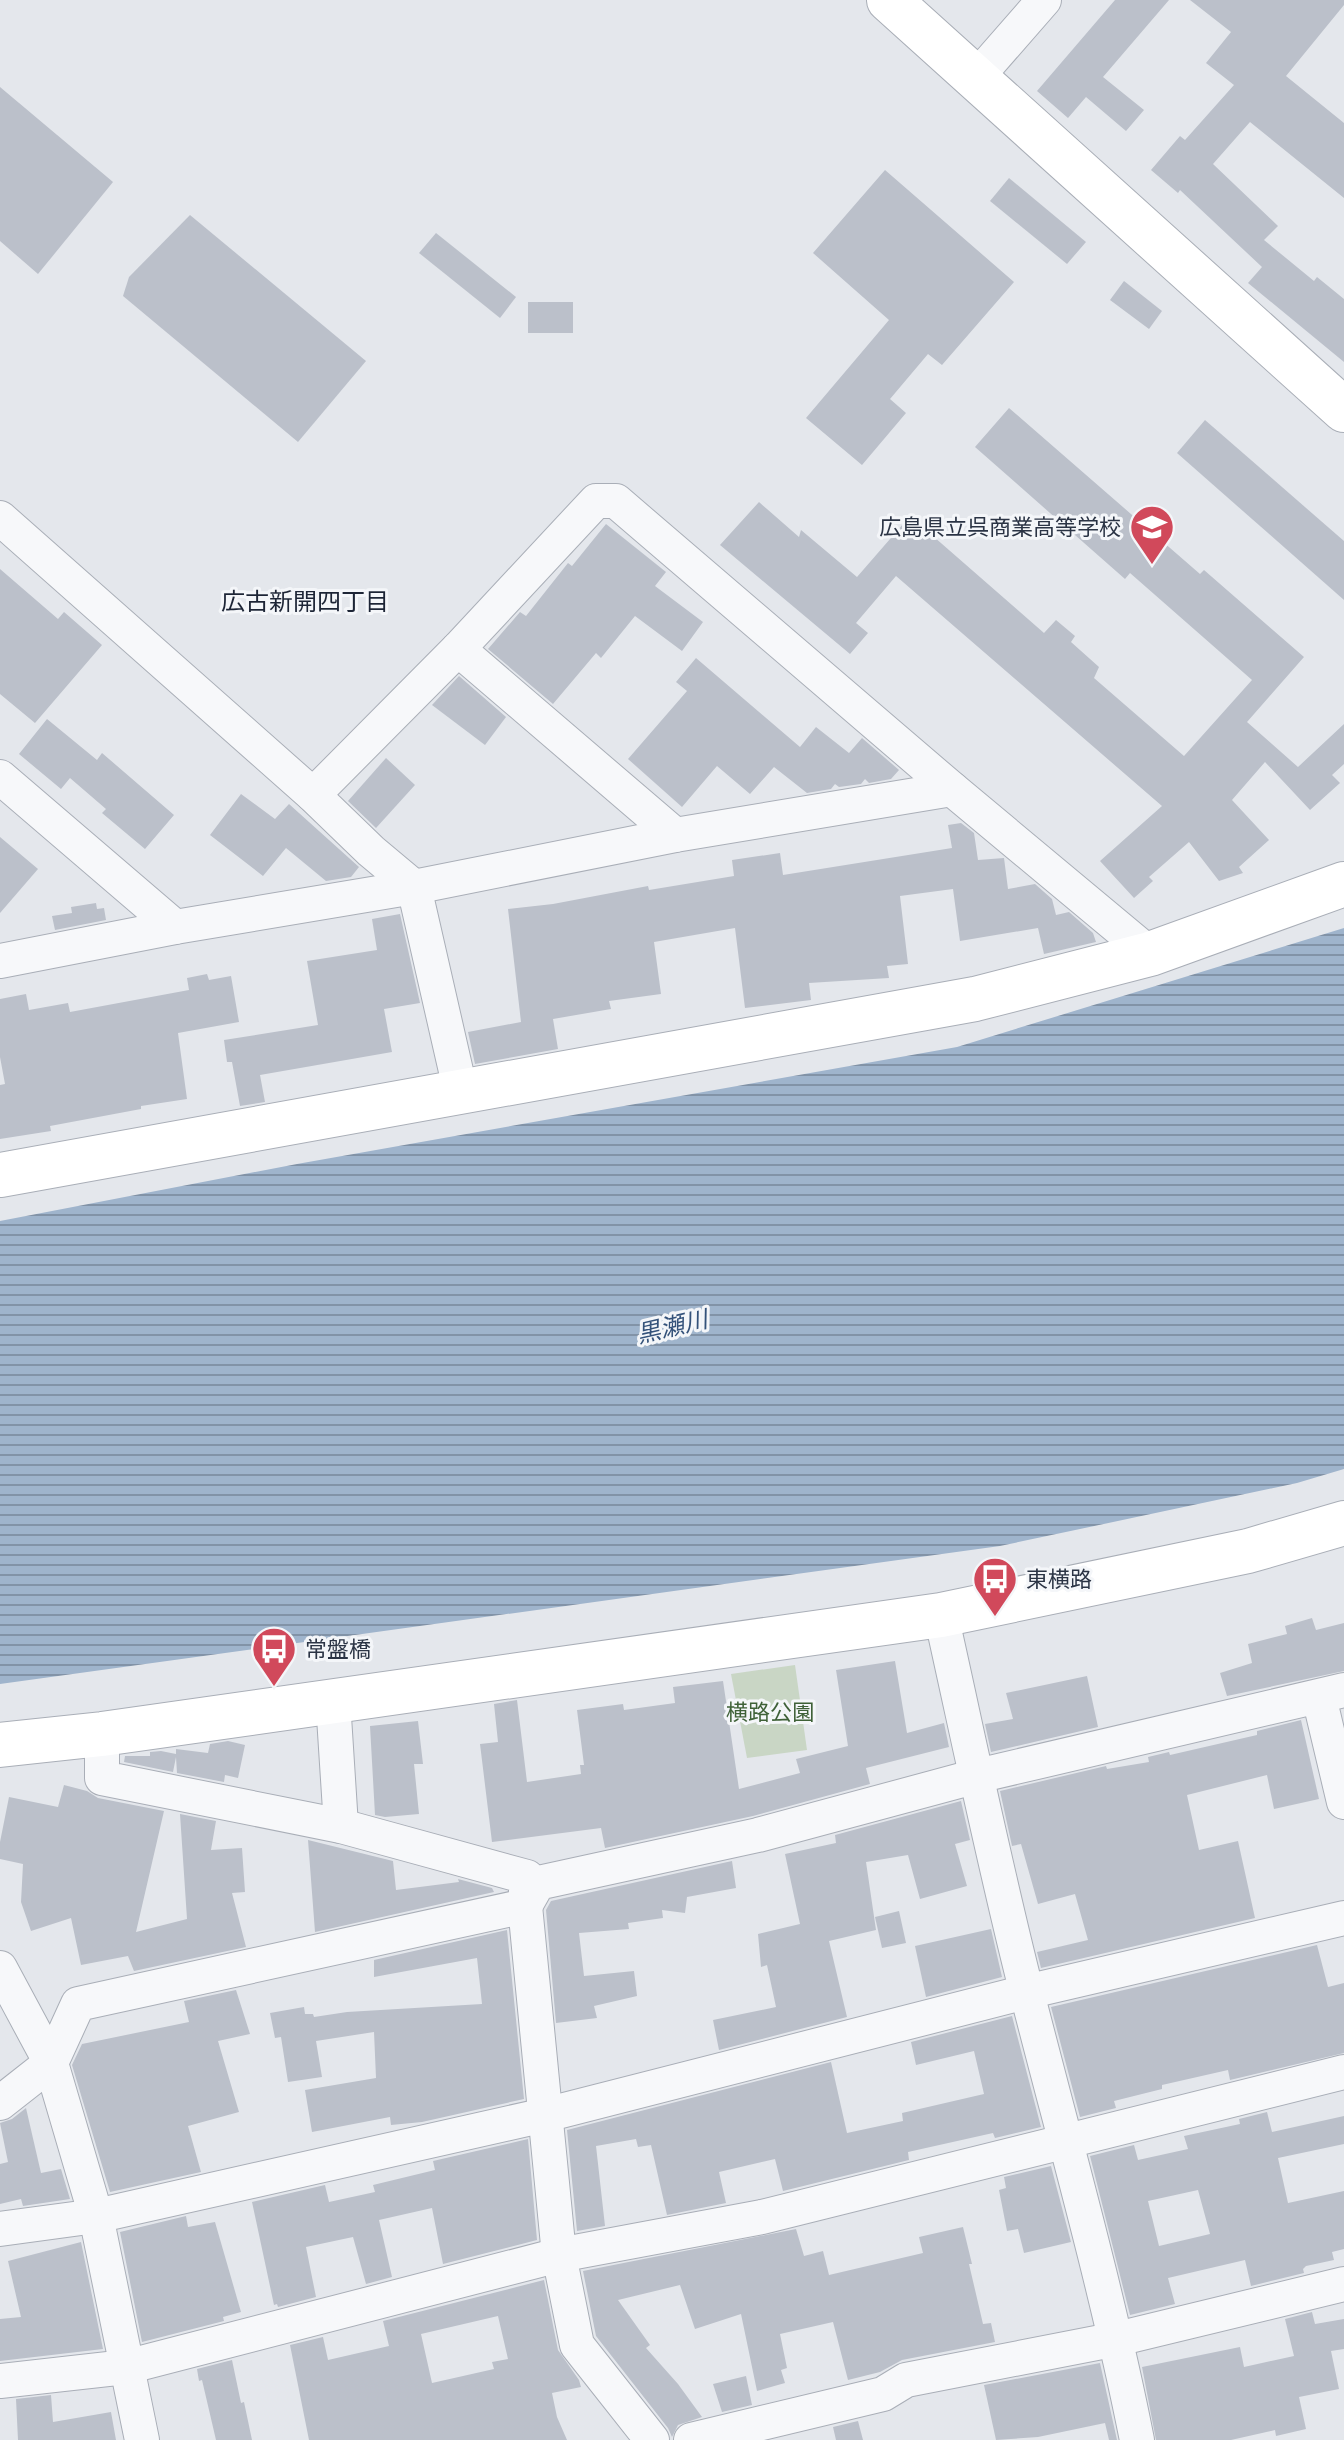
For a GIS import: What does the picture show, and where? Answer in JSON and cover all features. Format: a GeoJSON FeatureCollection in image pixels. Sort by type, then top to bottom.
{"type":"FeatureCollection","features":[{"type":"Feature","properties":{"kind":"street"},"geometry":{"type":"LineString","coordinates":[[889,0],[1344,410]]}},
{"type":"Feature","properties":{"kind":"street"},"geometry":{"type":"LineString","coordinates":[[975,79],[1044,0]]}},
{"type":"Feature","properties":{"kind":"street"},"geometry":{"type":"LineString","coordinates":[[313,795],[458,649],[596,501],[616,501],[1150,954]]}},
{"type":"Feature","properties":{"kind":"street"},"geometry":{"type":"LineString","coordinates":[[0,518],[414,887],[461,1093]]}},
{"type":"Feature","properties":{"kind":"street"},"geometry":{"type":"LineString","coordinates":[[458,649],[675,835]]}},
{"type":"Feature","properties":{"kind":"street"},"geometry":{"type":"LineString","coordinates":[[0,777],[175,927]]}},
{"type":"Feature","properties":{"kind":"street"},"geometry":{"type":"LineString","coordinates":[[0,961],[175,927],[414,887],[675,835],[952,789]]}},
{"type":"Feature","properties":{"kind":"street"},"geometry":{"type":"LineString","coordinates":[[0,1175],[975,999],[1150,954],[1344,884]]}},
{"type":"Feature","properties":{"kind":"street"},"geometry":{"type":"LineString","coordinates":[[0,1745],[102,1734],[941,1615],[1248,1551],[1344,1523]]}},
{"type":"Feature","properties":{"kind":"street"},"geometry":{"type":"LineString","coordinates":[[941,1615],[1026,1992],[1117,2339],[1137,2440]]}},
{"type":"Feature","properties":{"kind":"street"},"geometry":{"type":"LineString","coordinates":[[0,2103],[51,2063],[78,2004],[525,1906],[538,1883],[758,1835],[977,1776],[1331,1694],[1344,1802]]}},
{"type":"Feature","properties":{"kind":"street"},"geometry":{"type":"LineString","coordinates":[[333,1701],[341,1826]]}},
{"type":"Feature","properties":{"kind":"street"},"geometry":{"type":"LineString","coordinates":[[102,1734],[102,1778],[341,1826],[527,1877],[525,1906],[559,2255],[577,2345],[652,2440]]}},
{"type":"Feature","properties":{"kind":"street"},"geometry":{"type":"LineString","coordinates":[[0,2229],[96,2216],[545,2115],[1026,1992],[1344,1918]]}},
{"type":"Feature","properties":{"kind":"street"},"geometry":{"type":"LineString","coordinates":[[0,1968],[51,2063],[96,2216],[142,2440]]}},
{"type":"Feature","properties":{"kind":"street"},"geometry":{"type":"LineString","coordinates":[[0,2381],[126,2367],[559,2255],[762,2217],[1344,2072]]}},
{"type":"Feature","properties":{"kind":"street"},"geometry":{"type":"LineString","coordinates":[[691,2440],[883,2394],[906,2380],[1117,2339],[1344,2284]]}},
{"type":"Feature","properties":{"kind":"green space","name":"横路公園"},"geometry":{"type":"Polygon","coordinates":[[[795,1665],[807,1750],[747,1758],[731,1674],[795,1665]]]}},
{"type":"Feature","properties":{"kind":"water","name":"黒瀬川"},"geometry":{"type":"Polygon","coordinates":[[[1344,928],[1344,1469],[1297,1483],[1000,1546],[0,1684],[0,1221],[297,1164],[957,1047],[1344,928]]]}},
{"type":"Feature","properties":{"kind":"building"},"geometry":{"type":"Polygon","coordinates":[[[1115,0],[1169,0],[1103,77],[1144,110],[1126,131],[1086,97],[1068,118],[1037,91],[1115,0]]]}},
{"type":"Feature","properties":{"kind":"building"},"geometry":{"type":"Polygon","coordinates":[[[1190,0],[1344,0],[1344,5],[1286,76],[1344,123],[1344,198],[1250,122],[1213,164],[1278,226],[1264,240],[1314,281],[1317,277],[1344,299],[1344,362],[1248,283],[1262,267],[1180,190],[1178,193],[1151,170],[1180,136],[1185,140],[1234,85],[1206,63],[1231,32],[1190,0]]]}},
{"type":"Feature","properties":{"kind":"building"},"geometry":{"type":"Polygon","coordinates":[[[0,87],[113,182],[38,274],[0,241],[0,87]]]}},
{"type":"Feature","properties":{"kind":"building"},"geometry":{"type":"Polygon","coordinates":[[[885,170],[1014,282],[942,365],[928,354],[890,399],[906,413],[862,465],[806,418],[889,320],[813,253],[885,170]]]}},
{"type":"Feature","properties":{"kind":"building"},"geometry":{"type":"Polygon","coordinates":[[[1009,178],[1086,242],[1067,264],[990,201],[1009,178]]]}},
{"type":"Feature","properties":{"kind":"building"},"geometry":{"type":"Polygon","coordinates":[[[190,215],[366,361],[298,442],[123,296],[129,277],[190,215]]]}},
{"type":"Feature","properties":{"kind":"building"},"geometry":{"type":"Polygon","coordinates":[[[436,233],[516,297],[500,318],[419,253],[436,233]]]}},
{"type":"Feature","properties":{"kind":"building"},"geometry":{"type":"Polygon","coordinates":[[[1124,281],[1162,311],[1149,329],[1110,300],[1124,281]]]}},
{"type":"Feature","properties":{"kind":"building"},"geometry":{"type":"Polygon","coordinates":[[[528,302],[573,302],[573,333],[528,333],[528,302]]]}},
{"type":"Feature","properties":{"kind":"building"},"geometry":{"type":"Polygon","coordinates":[[[1009,408],[1200,574],[1204,570],[1304,657],[1247,722],[1298,767],[1344,724],[1344,764],[1332,775],[1340,783],[1310,810],[1265,762],[1232,800],[1269,840],[1239,867],[1243,873],[1219,881],[1189,842],[1149,877],[1153,881],[1134,898],[1100,861],[1162,806],[896,576],[856,623],[868,633],[850,654],[720,545],[759,502],[799,537],[801,530],[857,577],[910,516],[1044,633],[1056,620],[1075,636],[1071,642],[1099,667],[1094,678],[1184,756],[1252,680],[1130,573],[1125,579],[975,447],[1009,408]]]}},
{"type":"Feature","properties":{"kind":"building"},"geometry":{"type":"Polygon","coordinates":[[[1205,420],[1344,541],[1344,600],[1177,453],[1205,420]]]}},
{"type":"Feature","properties":{"kind":"building"},"geometry":{"type":"Polygon","coordinates":[[[606,524],[666,572],[655,586],[703,622],[682,651],[635,616],[601,658],[596,653],[553,704],[488,649],[520,612],[526,616],[568,563],[572,566],[606,524]]]}},
{"type":"Feature","properties":{"kind":"building"},"geometry":{"type":"Polygon","coordinates":[[[0,569],[58,619],[64,612],[102,645],[35,723],[0,694],[0,569]]]}},
{"type":"Feature","properties":{"kind":"building"},"geometry":{"type":"Polygon","coordinates":[[[696,658],[800,747],[816,727],[849,753],[862,738],[899,770],[891,779],[869,783],[865,779],[861,784],[839,787],[835,784],[831,789],[807,793],[774,767],[750,794],[717,766],[682,807],[628,759],[687,691],[676,682],[696,658]]]}},
{"type":"Feature","properties":{"kind":"building"},"geometry":{"type":"Polygon","coordinates":[[[459,676],[506,717],[485,745],[432,705],[459,676]]]}},
{"type":"Feature","properties":{"kind":"building"},"geometry":{"type":"Polygon","coordinates":[[[47,719],[97,760],[102,753],[174,815],[145,849],[102,813],[106,809],[70,778],[61,789],[19,754],[47,719]]]}},
{"type":"Feature","properties":{"kind":"building"},"geometry":{"type":"Polygon","coordinates":[[[386,758],[415,785],[376,828],[348,801],[386,758]]]}},
{"type":"Feature","properties":{"kind":"building"},"geometry":{"type":"Polygon","coordinates":[[[241,794],[275,819],[289,804],[359,867],[351,877],[326,881],[286,848],[263,876],[210,835],[241,794]]]}},
{"type":"Feature","properties":{"kind":"building"},"geometry":{"type":"Polygon","coordinates":[[[961,823],[974,833],[978,860],[1004,858],[1008,889],[1035,884],[1052,899],[1056,915],[1069,912],[1093,933],[1096,942],[1044,954],[1038,928],[960,941],[953,889],[900,896],[908,964],[887,966],[889,978],[809,983],[811,1000],[745,1008],[735,928],[654,942],[661,994],[609,1001],[611,1009],[553,1019],[558,1049],[475,1064],[468,1032],[521,1022],[508,909],[648,886],[649,890],[734,876],[732,860],[780,853],[783,875],[952,848],[948,825],[961,823]]]}},
{"type":"Feature","properties":{"kind":"building"},"geometry":{"type":"Polygon","coordinates":[[[0,837],[38,869],[0,913],[0,837]]]}},
{"type":"Feature","properties":{"kind":"building"},"geometry":{"type":"Polygon","coordinates":[[[96,903],[97,909],[104,908],[106,920],[55,930],[52,916],[72,913],[71,907],[96,903]]]}},
{"type":"Feature","properties":{"kind":"building"},"geometry":{"type":"Polygon","coordinates":[[[400,914],[420,1003],[384,1009],[392,1052],[260,1075],[265,1102],[240,1106],[232,1062],[227,1062],[224,1040],[318,1025],[307,961],[377,950],[372,919],[400,914]]]}},
{"type":"Feature","properties":{"kind":"building"},"geometry":{"type":"Polygon","coordinates":[[[207,974],[209,980],[231,976],[239,1022],[178,1033],[187,1099],[50,1126],[51,1131],[0,1139],[0,1085],[5,1084],[0,1057],[0,999],[26,994],[29,1010],[68,1003],[70,1012],[189,990],[187,978],[207,974]]]}},
{"type":"Feature","properties":{"kind":"building"},"geometry":{"type":"Polygon","coordinates":[[[1312,1618],[1316,1630],[1344,1623],[1344,1671],[1227,1696],[1220,1673],[1252,1663],[1248,1644],[1287,1634],[1285,1626],[1312,1618]]]}},
{"type":"Feature","properties":{"kind":"building"},"geometry":{"type":"Polygon","coordinates":[[[895,1661],[907,1733],[944,1723],[949,1747],[866,1768],[870,1784],[753,1816],[605,1848],[601,1828],[492,1842],[480,1744],[498,1742],[494,1704],[517,1700],[527,1782],[581,1774],[580,1765],[584,1765],[577,1710],[623,1704],[624,1710],[675,1703],[673,1687],[723,1681],[739,1789],[800,1773],[796,1759],[848,1746],[836,1670],[895,1661]]]}},
{"type":"Feature","properties":{"kind":"building"},"geometry":{"type":"Polygon","coordinates":[[[1087,1676],[1098,1727],[991,1752],[985,1724],[1013,1719],[1006,1693],[1087,1676]]]}},
{"type":"Feature","properties":{"kind":"building"},"geometry":{"type":"Polygon","coordinates":[[[1301,1720],[1319,1799],[1274,1809],[1267,1775],[1187,1795],[1199,1850],[1238,1841],[1255,1918],[1041,1968],[1037,1952],[1088,1940],[1075,1894],[1038,1904],[1021,1844],[1012,1846],[1000,1791],[1106,1766],[1107,1769],[1149,1762],[1148,1757],[1257,1735],[1257,1731],[1301,1720]]]}},
{"type":"Feature","properties":{"kind":"building"},"geometry":{"type":"Polygon","coordinates":[[[418,1721],[423,1764],[414,1764],[419,1814],[375,1815],[370,1726],[418,1721]]]}},
{"type":"Feature","properties":{"kind":"building"},"geometry":{"type":"Polygon","coordinates":[[[228,1741],[245,1745],[238,1778],[225,1775],[224,1782],[177,1773],[176,1757],[173,1772],[124,1762],[125,1756],[150,1756],[150,1752],[161,1751],[176,1754],[176,1749],[208,1753],[210,1744],[228,1741]]]}},
{"type":"Feature","properties":{"kind":"building"},"geometry":{"type":"Polygon","coordinates":[[[64,1785],[87,1791],[98,1798],[164,1811],[136,1932],[187,1919],[180,1814],[216,1821],[211,1850],[242,1848],[245,1892],[232,1893],[246,1947],[134,1971],[128,1956],[81,1965],[71,1918],[31,1931],[21,1902],[23,1864],[0,1859],[0,1842],[9,1797],[58,1807],[64,1785]]]}},
{"type":"Feature","properties":{"kind":"building"},"geometry":{"type":"Polygon","coordinates":[[[961,1801],[970,1840],[955,1844],[967,1886],[920,1899],[908,1855],[866,1862],[876,1930],[829,1941],[847,2017],[719,2050],[713,2020],[776,2007],[767,1965],[761,1967],[758,1934],[800,1924],[785,1854],[836,1843],[835,1835],[961,1801]]]}},
{"type":"Feature","properties":{"kind":"building"},"geometry":{"type":"Polygon","coordinates":[[[308,1840],[393,1861],[396,1890],[459,1882],[458,1879],[492,1888],[494,1892],[315,1932],[308,1840]]]}},
{"type":"Feature","properties":{"kind":"building"},"geometry":{"type":"Polygon","coordinates":[[[732,1861],[736,1888],[687,1897],[685,1913],[662,1910],[663,1918],[628,1923],[629,1929],[579,1933],[584,1976],[634,1971],[637,1996],[594,2006],[597,2018],[556,2023],[546,1910],[551,1901],[732,1861]]]}},
{"type":"Feature","properties":{"kind":"building"},"geometry":{"type":"Polygon","coordinates":[[[899,1911],[906,1943],[882,1948],[875,1917],[899,1911]]]}},
{"type":"Feature","properties":{"kind":"building"},"geometry":{"type":"Polygon","coordinates":[[[991,1929],[1002,1977],[926,1997],[915,1946],[991,1929]]]}},
{"type":"Feature","properties":{"kind":"building"},"geometry":{"type":"Polygon","coordinates":[[[507,1930],[524,2099],[422,2122],[391,2125],[390,2117],[312,2132],[305,2090],[376,2078],[374,2032],[316,2041],[322,2077],[288,2082],[281,2037],[275,2038],[270,2013],[304,2007],[305,2014],[313,2014],[314,2017],[347,2012],[482,2004],[477,1958],[374,1977],[374,1960],[507,1930]]]}},
{"type":"Feature","properties":{"kind":"building"},"geometry":{"type":"Polygon","coordinates":[[[1317,1945],[1328,1987],[1344,1983],[1344,2053],[1230,2080],[1228,2070],[1162,2085],[1162,2089],[1114,2101],[1116,2108],[1080,2117],[1051,2007],[1317,1945]]]}},
{"type":"Feature","properties":{"kind":"building"},"geometry":{"type":"Polygon","coordinates":[[[236,1990],[250,2034],[218,2041],[239,2112],[188,2126],[201,2172],[110,2192],[72,2065],[82,2044],[189,2022],[184,2001],[236,1990]]]}},
{"type":"Feature","properties":{"kind":"building"},"geometry":{"type":"Polygon","coordinates":[[[1012,2016],[1041,2127],[995,2138],[993,2133],[908,2152],[909,2160],[783,2191],[775,2159],[719,2172],[726,2203],[667,2215],[651,2145],[638,2147],[636,2139],[596,2146],[605,2226],[577,2231],[567,2130],[831,2062],[847,2133],[903,2121],[902,2113],[984,2094],[974,2051],[916,2065],[911,2042],[1012,2016]]]}},
{"type":"Feature","properties":{"kind":"building"},"geometry":{"type":"Polygon","coordinates":[[[26,2108],[41,2173],[61,2169],[70,2199],[23,2206],[21,2199],[0,2204],[0,2164],[8,2162],[0,2123],[12,2119],[26,2108]]]}},
{"type":"Feature","properties":{"kind":"building"},"geometry":{"type":"Polygon","coordinates":[[[1267,2112],[1272,2132],[1344,2116],[1344,2144],[1278,2158],[1288,2203],[1344,2191],[1344,2249],[1332,2252],[1334,2260],[1306,2266],[1304,2273],[1251,2286],[1245,2260],[1168,2278],[1175,2304],[1130,2315],[1090,2156],[1134,2145],[1138,2160],[1188,2149],[1184,2136],[1240,2124],[1239,2119],[1267,2112]],[[1198,2190],[1148,2201],[1159,2246],[1210,2234],[1198,2190]]]}},
{"type":"Feature","properties":{"kind":"building"},"geometry":{"type":"Polygon","coordinates":[[[528,2139],[537,2240],[443,2264],[432,2208],[379,2220],[392,2277],[366,2284],[353,2237],[306,2247],[316,2297],[278,2307],[274,2305],[252,2202],[325,2185],[329,2202],[375,2192],[373,2185],[435,2170],[433,2161],[528,2139]]]}},
{"type":"Feature","properties":{"kind":"building"},"geometry":{"type":"Polygon","coordinates":[[[1051,2166],[1071,2242],[1024,2253],[1018,2229],[1007,2231],[999,2190],[1006,2188],[1004,2177],[1051,2166]]]}},
{"type":"Feature","properties":{"kind":"building"},"geometry":{"type":"Polygon","coordinates":[[[186,2216],[188,2227],[215,2222],[241,2312],[223,2317],[224,2321],[142,2342],[120,2232],[186,2216]]]}},
{"type":"Feature","properties":{"kind":"building"},"geometry":{"type":"Polygon","coordinates":[[[963,2227],[983,2324],[991,2323],[995,2342],[902,2360],[880,2372],[848,2380],[833,2322],[780,2334],[787,2368],[781,2370],[785,2383],[757,2391],[741,2314],[695,2329],[680,2285],[618,2300],[650,2345],[646,2348],[702,2417],[678,2425],[672,2437],[596,2336],[583,2271],[796,2229],[804,2256],[823,2251],[829,2275],[923,2253],[919,2237],[963,2227]]]}},
{"type":"Feature","properties":{"kind":"building"},"geometry":{"type":"Polygon","coordinates":[[[81,2242],[103,2349],[0,2361],[0,2319],[21,2317],[8,2261],[81,2242]]]}},
{"type":"Feature","properties":{"kind":"building"},"geometry":{"type":"Polygon","coordinates":[[[544,2280],[558,2350],[581,2387],[552,2393],[557,2417],[567,2440],[309,2440],[290,2345],[323,2337],[328,2360],[389,2346],[383,2321],[544,2280]],[[498,2316],[421,2334],[432,2383],[494,2369],[492,2362],[508,2359],[498,2316]]]}},
{"type":"Feature","properties":{"kind":"building"},"geometry":{"type":"Polygon","coordinates":[[[1312,2312],[1315,2324],[1344,2319],[1344,2349],[1331,2351],[1339,2389],[1299,2397],[1306,2429],[1276,2436],[1275,2430],[1231,2440],[1156,2440],[1142,2367],[1240,2347],[1244,2367],[1294,2356],[1285,2319],[1312,2312]]]}},
{"type":"Feature","properties":{"kind":"building"},"geometry":{"type":"Polygon","coordinates":[[[232,2360],[252,2440],[216,2440],[202,2380],[199,2381],[197,2369],[232,2360]]]}},
{"type":"Feature","properties":{"kind":"building"},"geometry":{"type":"Polygon","coordinates":[[[1100,2363],[1117,2440],[1109,2440],[1105,2423],[1038,2437],[996,2440],[984,2385],[1100,2363]]]}},
{"type":"Feature","properties":{"kind":"building"},"geometry":{"type":"Polygon","coordinates":[[[746,2376],[752,2405],[722,2412],[713,2384],[746,2376]]]}},
{"type":"Feature","properties":{"kind":"building"},"geometry":{"type":"Polygon","coordinates":[[[51,2395],[53,2422],[111,2412],[116,2440],[18,2440],[16,2399],[51,2395]]]}},
{"type":"Feature","properties":{"kind":"building"},"geometry":{"type":"Polygon","coordinates":[[[858,2421],[863,2440],[836,2440],[833,2427],[858,2421]]]}},
{"type":"Feature","properties":{"kind":"place","name":"広島県立呉商業高等学校"},"geometry":{"type":"Point","coordinates":[1152,566]}},
{"type":"Feature","properties":{"kind":"place","name":"東横路"},"geometry":{"type":"Point","coordinates":[995,1618]}},
{"type":"Feature","properties":{"kind":"place","name":"常盤橋"},"geometry":{"type":"Point","coordinates":[274,1688]}},
{"type":"Feature","properties":{"kind":"district","name":"広古新開四丁目"},"geometry":{"type":"Point","coordinates":[305,602]}}]}
